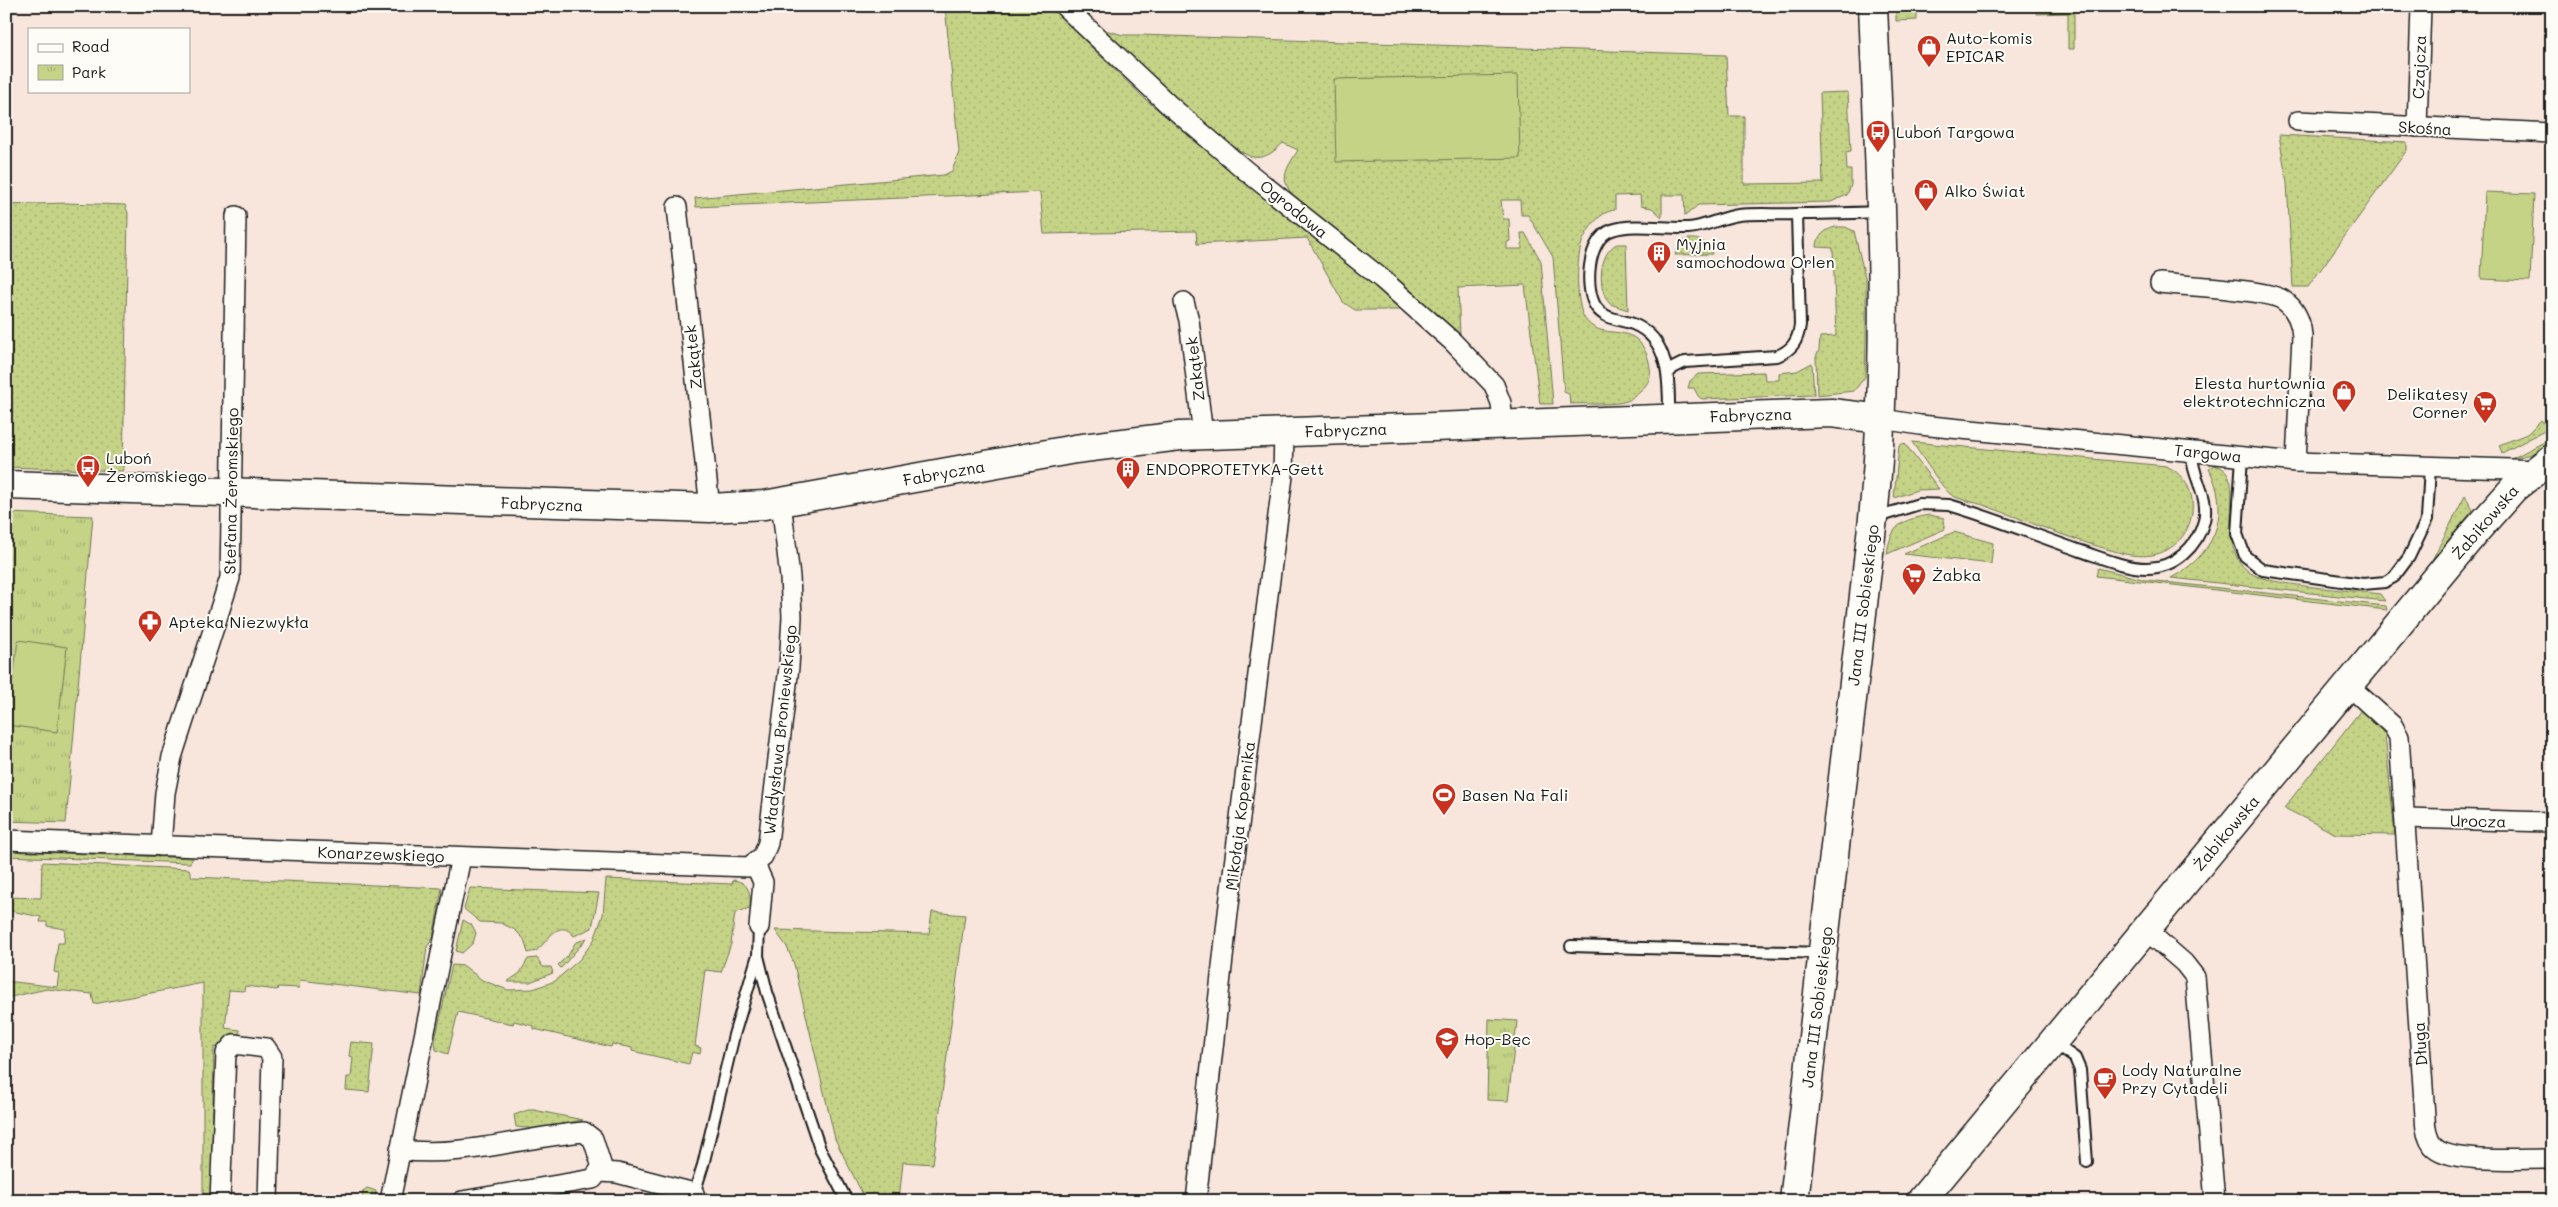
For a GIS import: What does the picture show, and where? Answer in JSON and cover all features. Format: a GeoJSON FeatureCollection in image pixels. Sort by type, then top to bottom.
{"type":"FeatureCollection","features":[{"type":"Feature","properties":{"kind":"street","name":"Ogrodowa"},"geometry":{"type":"LineString","coordinates":[[1064,6],[1162,99],[1245,170],[1382,279],[1453,342],[1494,385],[1501,403],[1503,424]]}},
{"type":"Feature","properties":{"kind":"street","name":"Jana III Sobieskiego"},"geometry":{"type":"LineString","coordinates":[[1794,1201],[1873,518],[1882,419],[1884,325],[1873,6]]}},
{"type":"Feature","properties":{"kind":"street","name":"Czajcza"},"geometry":{"type":"LineString","coordinates":[[2417,127],[2421,6]]}},
{"type":"Feature","properties":{"kind":"street","name":"Skośna"},"geometry":{"type":"LineString","coordinates":[[2298,121],[2552,133]]}},
{"type":"Feature","properties":{"kind":"street","name":"Zakątek"},"geometry":{"type":"LineString","coordinates":[[677,207],[710,508]]}},
{"type":"Feature","properties":{"kind":"street","name":"Stefana Żeromskiego"},"geometry":{"type":"LineString","coordinates":[[161,846],[165,793],[172,757],[230,578],[236,216]]}},
{"type":"Feature","properties":{"kind":"street"},"geometry":{"type":"LineString","coordinates":[[2160,283],[2272,294],[2291,306],[2298,316],[2302,336],[2296,462]]}},
{"type":"Feature","properties":{"kind":"street","name":"Zakątek"},"geometry":{"type":"LineString","coordinates":[[1184,302],[1189,320],[1203,435]]}},
{"type":"Feature","properties":{"kind":"street","name":"Fabryczna"},"geometry":{"type":"LineString","coordinates":[[6,485],[232,494],[710,508],[781,502],[1076,449],[1203,435],[1831,412],[1882,419]]}},
{"type":"Feature","properties":{"kind":"street","name":"Targowa"},"geometry":{"type":"LineString","coordinates":[[1882,419],[1920,425],[2296,462],[2430,467],[2546,466]]}},
{"type":"Feature","properties":{"kind":"street","name":"Mikołaja Kopernika"},"geometry":{"type":"LineString","coordinates":[[1196,1201],[1228,913],[1283,476],[1284,432]]}},
{"type":"Feature","properties":{"kind":"street","name":"Żabikowska"},"geometry":{"type":"LineString","coordinates":[[1921,1201],[2484,520],[2514,488],[2546,466]]}},
{"type":"Feature","properties":{"kind":"street","name":"Władysława Broniewskiego"},"geometry":{"type":"LineString","coordinates":[[755,864],[763,856],[768,843],[790,659],[792,596],[781,502]]}},
{"type":"Feature","properties":{"kind":"street","name":"Długa"},"geometry":{"type":"LineString","coordinates":[[2348,685],[2397,732],[2405,818],[2424,1106],[2428,1137],[2440,1152],[2461,1157],[2552,1158]]}},
{"type":"Feature","properties":{"kind":"street","name":"Urocza"},"geometry":{"type":"LineString","coordinates":[[2405,818],[2552,822]]}},
{"type":"Feature","properties":{"kind":"street","name":"Konarzewskiego"},"geometry":{"type":"LineString","coordinates":[[6,840],[736,868],[755,864]]}},
{"type":"Feature","properties":{"kind":"street"},"geometry":{"type":"LineString","coordinates":[[390,1201],[461,857]]}},
{"type":"Feature","properties":{"kind":"street"},"geometry":{"type":"LineString","coordinates":[[755,864],[763,882],[759,927]]}},
{"type":"Feature","properties":{"kind":"street"},"geometry":{"type":"LineString","coordinates":[[2146,930],[2184,963],[2195,977],[2215,1201]]}},
{"type":"Feature","properties":{"kind":"street"},"geometry":{"type":"LineString","coordinates":[[220,1201],[226,1053],[234,1044],[266,1048],[272,1057],[268,1201]]}},
{"type":"Feature","properties":{"kind":"street"},"geometry":{"type":"LineString","coordinates":[[400,1150],[425,1153],[457,1152],[584,1132],[593,1139],[602,1163],[600,1172],[593,1179],[462,1201]]}},
{"type":"Feature","properties":{"kind":"street"},"geometry":{"type":"LineString","coordinates":[[600,1172],[617,1173],[693,1197]]}},
{"type":"Feature","properties":{"kind":"lane"},"geometry":{"type":"LineString","coordinates":[[1669,418],[1669,373],[1657,344],[1647,332],[1633,324],[1607,316],[1598,310],[1592,301],[1590,264],[1597,242],[1611,230],[1624,228],[1688,228],[1710,224],[1736,215],[1881,212]]}},
{"type":"Feature","properties":{"kind":"lane"},"geometry":{"type":"LineString","coordinates":[[1669,373],[1673,368],[1685,362],[1777,356],[1788,352],[1793,346],[1798,336],[1800,325],[1797,214]]}},
{"type":"Feature","properties":{"kind":"lane"},"geometry":{"type":"LineString","coordinates":[[1873,518],[1919,504],[1949,505],[2118,563],[2148,568],[2161,566],[2182,557],[2192,546],[2204,521],[2206,507],[2204,493],[2192,464],[2192,452]]}},
{"type":"Feature","properties":{"kind":"lane"},"geometry":{"type":"LineString","coordinates":[[2242,457],[2237,530],[2239,545],[2245,556],[2263,570],[2363,584],[2385,582],[2394,577],[2409,557],[2428,519],[2430,467]]}},
{"type":"Feature","properties":{"kind":"lane"},"geometry":{"type":"LineString","coordinates":[[759,927],[758,956],[766,992],[817,1142],[847,1201]]}},
{"type":"Feature","properties":{"kind":"lane"},"geometry":{"type":"LineString","coordinates":[[1571,946],[1823,953]]}},
{"type":"Feature","properties":{"kind":"lane"},"geometry":{"type":"LineString","coordinates":[[693,1197],[703,1165],[734,1035],[758,956]]}},
{"type":"Feature","properties":{"kind":"lane"},"geometry":{"type":"LineString","coordinates":[[2053,1042],[2075,1058],[2080,1070],[2087,1162]]}},
{"type":"Feature","properties":{"kind":"lane"},"geometry":{"type":"LineString","coordinates":[[152,1201],[168,1201]]}},
{"type":"Feature","properties":{"kind":"green space"},"geometry":{"type":"Polygon","coordinates":[[[945,6],[1049,6],[1146,100],[1284,214],[1405,310],[1355,310],[1343,302],[1307,238],[1197,244],[1196,231],[1044,234],[1040,192],[696,207],[695,198],[944,175],[952,171],[959,152],[945,6]]]}},
{"type":"Feature","properties":{"kind":"green space"},"geometry":{"type":"Polygon","coordinates":[[[1896,6],[1917,6],[1917,20],[1896,21],[1896,6]]]}},
{"type":"Feature","properties":{"kind":"green space"},"geometry":{"type":"Polygon","coordinates":[[[2074,6],[2074,49],[2068,49],[2068,13],[2037,14],[2037,7],[2074,6]]]}},
{"type":"Feature","properties":{"kind":"green space"},"geometry":{"type":"Polygon","coordinates":[[[1105,30],[1123,35],[1726,55],[1729,116],[1744,116],[1744,184],[1823,183],[1820,93],[1848,92],[1851,151],[1846,152],[1847,170],[1851,170],[1851,185],[1847,195],[1831,202],[1698,205],[1685,216],[1684,195],[1662,195],[1662,217],[1652,208],[1641,206],[1640,195],[1615,196],[1615,210],[1605,213],[1600,217],[1592,225],[1583,240],[1578,268],[1579,303],[1585,319],[1590,325],[1601,330],[1627,334],[1639,342],[1647,355],[1650,377],[1644,388],[1630,400],[1607,404],[1570,404],[1569,394],[1564,392],[1553,257],[1528,215],[1521,215],[1520,200],[1501,200],[1503,219],[1509,219],[1510,241],[1507,242],[1507,249],[1522,249],[1521,233],[1525,233],[1541,261],[1553,404],[1540,404],[1525,285],[1458,288],[1460,335],[1295,198],[1285,179],[1287,169],[1298,150],[1283,143],[1270,154],[1262,157],[1253,157],[1241,151],[1202,121],[1105,30]]]}},
{"type":"Feature","properties":{"kind":"green space"},"geometry":{"type":"Polygon","coordinates":[[[1518,75],[1520,158],[1336,162],[1334,79],[1518,75]]]}},
{"type":"Feature","properties":{"kind":"green space"},"geometry":{"type":"Polygon","coordinates":[[[2279,135],[2407,142],[2407,150],[2308,287],[2293,287],[2287,183],[2279,135]]]}},
{"type":"Feature","properties":{"kind":"green space"},"geometry":{"type":"Polygon","coordinates":[[[2485,192],[2534,194],[2530,281],[2481,279],[2485,192]]]}},
{"type":"Feature","properties":{"kind":"green space"},"geometry":{"type":"Polygon","coordinates":[[[66,203],[125,205],[128,213],[123,471],[6,467],[6,205],[66,203]]]}},
{"type":"Feature","properties":{"kind":"green space"},"geometry":{"type":"Polygon","coordinates":[[[1835,227],[1845,227],[1854,231],[1866,281],[1865,377],[1854,391],[1817,395],[1816,357],[1819,350],[1820,337],[1836,336],[1833,248],[1817,247],[1817,243],[1822,234],[1835,227]]]}},
{"type":"Feature","properties":{"kind":"green space"},"geometry":{"type":"Polygon","coordinates":[[[1688,239],[1696,239],[1703,242],[1709,247],[1712,254],[1675,255],[1680,243],[1688,239]]]}},
{"type":"Feature","properties":{"kind":"green space"},"geometry":{"type":"Polygon","coordinates":[[[1617,244],[1626,244],[1628,310],[1610,304],[1606,298],[1601,281],[1606,255],[1617,244]]]}},
{"type":"Feature","properties":{"kind":"green space"},"geometry":{"type":"Polygon","coordinates":[[[1812,363],[1814,395],[1702,399],[1694,388],[1688,388],[1690,381],[1698,374],[1764,372],[1765,380],[1779,380],[1779,373],[1797,371],[1812,363]]]}},
{"type":"Feature","properties":{"kind":"green space"},"geometry":{"type":"Polygon","coordinates":[[[2541,420],[2550,428],[2502,453],[2499,445],[2527,434],[2541,420]]]}},
{"type":"Feature","properties":{"kind":"green space"},"geometry":{"type":"Polygon","coordinates":[[[2552,438],[2552,441],[2531,454],[2511,459],[2552,438]]]}},
{"type":"Feature","properties":{"kind":"green space"},"geometry":{"type":"Polygon","coordinates":[[[1912,442],[2166,466],[2180,475],[2188,487],[2192,501],[2192,515],[2187,529],[2179,541],[2167,550],[2147,556],[2119,552],[1953,496],[1942,485],[1912,442]]]}},
{"type":"Feature","properties":{"kind":"green space"},"geometry":{"type":"Polygon","coordinates":[[[1904,443],[1939,489],[1917,490],[1894,498],[1899,446],[1904,443]]]}},
{"type":"Feature","properties":{"kind":"green space"},"geometry":{"type":"Polygon","coordinates":[[[2215,465],[2225,471],[2230,481],[2232,495],[2232,544],[2238,559],[2249,572],[2273,581],[2380,594],[2385,601],[2171,578],[2186,569],[2198,558],[2208,546],[2215,532],[2219,502],[2216,486],[2209,469],[2215,465]]]}},
{"type":"Feature","properties":{"kind":"green space"},"geometry":{"type":"Polygon","coordinates":[[[2465,496],[2473,510],[2432,560],[2465,496]]]}},
{"type":"Feature","properties":{"kind":"green space"},"geometry":{"type":"Polygon","coordinates":[[[6,513],[93,516],[66,823],[6,821],[6,513]]]}},
{"type":"Feature","properties":{"kind":"green space"},"geometry":{"type":"Polygon","coordinates":[[[1929,515],[1944,518],[1945,529],[1887,554],[1891,536],[1899,526],[1911,519],[1929,515]]]}},
{"type":"Feature","properties":{"kind":"green space"},"geometry":{"type":"Polygon","coordinates":[[[1954,532],[1993,543],[1991,564],[1904,554],[1954,532]]]}},
{"type":"Feature","properties":{"kind":"green space"},"geometry":{"type":"Polygon","coordinates":[[[2098,568],[2146,580],[2386,606],[2387,610],[2096,576],[2098,568]]]}},
{"type":"Feature","properties":{"kind":"green space"},"geometry":{"type":"Polygon","coordinates":[[[18,640],[67,647],[57,732],[7,725],[18,640]]]}},
{"type":"Feature","properties":{"kind":"green space"},"geometry":{"type":"Polygon","coordinates":[[[2361,710],[2385,734],[2395,835],[2336,834],[2284,808],[2361,710]]]}},
{"type":"Feature","properties":{"kind":"green space"},"geometry":{"type":"Polygon","coordinates":[[[6,851],[193,858],[190,863],[6,856],[6,851]]]}},
{"type":"Feature","properties":{"kind":"green space"},"geometry":{"type":"Polygon","coordinates":[[[42,862],[189,869],[192,877],[442,888],[433,938],[427,947],[421,995],[300,980],[299,988],[278,987],[277,990],[245,986],[244,991],[229,990],[225,1028],[240,1030],[239,1034],[228,1040],[220,1048],[214,1047],[211,1201],[203,1201],[203,983],[94,1004],[92,994],[47,989],[6,998],[6,981],[57,987],[59,973],[54,972],[58,943],[64,943],[65,929],[47,926],[47,922],[40,922],[41,917],[6,910],[6,897],[41,898],[42,862]]]}},
{"type":"Feature","properties":{"kind":"green space"},"geometry":{"type":"Polygon","coordinates":[[[606,879],[732,884],[733,880],[743,883],[748,889],[750,908],[735,913],[731,944],[721,972],[705,970],[695,1046],[701,1048],[700,1054],[692,1052],[689,1064],[632,1051],[632,1048],[612,1044],[611,1047],[534,1029],[534,1026],[514,1021],[513,1024],[458,1012],[448,1054],[436,1050],[435,1040],[452,965],[464,966],[482,980],[508,990],[533,989],[555,981],[580,959],[594,940],[603,915],[606,879]]]}},
{"type":"Feature","properties":{"kind":"green space"},"geometry":{"type":"Polygon","coordinates":[[[470,888],[599,893],[592,928],[574,936],[568,930],[557,930],[540,948],[528,953],[524,939],[515,930],[501,923],[480,922],[464,909],[470,888]]]}},
{"type":"Feature","properties":{"kind":"green space"},"geometry":{"type":"Polygon","coordinates":[[[932,912],[965,915],[933,1164],[903,1162],[899,1201],[866,1201],[835,1139],[794,964],[787,947],[775,930],[929,934],[932,912]]]}},
{"type":"Feature","properties":{"kind":"green space"},"geometry":{"type":"Polygon","coordinates":[[[463,920],[472,925],[476,933],[473,943],[462,953],[456,951],[463,920]]]}},
{"type":"Feature","properties":{"kind":"green space"},"geometry":{"type":"Polygon","coordinates":[[[587,938],[561,968],[558,965],[569,954],[575,943],[587,938]]]}},
{"type":"Feature","properties":{"kind":"green space"},"geometry":{"type":"Polygon","coordinates":[[[537,958],[543,967],[551,967],[553,973],[530,982],[507,982],[520,973],[528,959],[537,958]]]}},
{"type":"Feature","properties":{"kind":"green space"},"geometry":{"type":"Polygon","coordinates":[[[1489,1019],[1517,1021],[1508,1101],[1487,1100],[1489,1019]]]}},
{"type":"Feature","properties":{"kind":"green space"},"geometry":{"type":"Polygon","coordinates":[[[351,1042],[374,1044],[369,1092],[346,1090],[347,1077],[351,1077],[353,1057],[349,1056],[351,1042]]]}},
{"type":"Feature","properties":{"kind":"green space"},"geometry":{"type":"Polygon","coordinates":[[[528,1110],[583,1120],[537,1129],[516,1127],[514,1115],[528,1110]]]}},
{"type":"Feature","properties":{"kind":"green space"},"geometry":{"type":"Polygon","coordinates":[[[367,1188],[376,1191],[375,1201],[362,1201],[363,1191],[367,1188]]]}},
{"type":"Feature","properties":{"kind":"place","name":"Auto-komis EPICAR"},"geometry":{"type":"Point","coordinates":[1929,68]}},
{"type":"Feature","properties":{"kind":"place","name":"Luboń Targowa"},"geometry":{"type":"Point","coordinates":[1878,153]}},
{"type":"Feature","properties":{"kind":"place","name":"Alko Świat"},"geometry":{"type":"Point","coordinates":[1926,212]}},
{"type":"Feature","properties":{"kind":"place","name":"Myjnia samochodowa Orlen"},"geometry":{"type":"Point","coordinates":[1659,274]}},
{"type":"Feature","properties":{"kind":"place","name":"Elesta hurtownia elektrotechniczna"},"geometry":{"type":"Point","coordinates":[2344,413]}},
{"type":"Feature","properties":{"kind":"place","name":"Delikatesy Corner"},"geometry":{"type":"Point","coordinates":[2485,424]}},
{"type":"Feature","properties":{"kind":"place","name":"Luboń Żeromskiego"},"geometry":{"type":"Point","coordinates":[88,488]}},
{"type":"Feature","properties":{"kind":"place","name":"ENDOPROTETYKA-Gett"},"geometry":{"type":"Point","coordinates":[1128,490]}},
{"type":"Feature","properties":{"kind":"place","name":"Żabka"},"geometry":{"type":"Point","coordinates":[1914,596]}},
{"type":"Feature","properties":{"kind":"place","name":"Apteka Niezwykła"},"geometry":{"type":"Point","coordinates":[150,643]}},
{"type":"Feature","properties":{"kind":"place","name":"Basen Na Fali"},"geometry":{"type":"Point","coordinates":[1444,816]}},
{"type":"Feature","properties":{"kind":"place","name":"Hop-Bęc"},"geometry":{"type":"Point","coordinates":[1447,1060]}},
{"type":"Feature","properties":{"kind":"place","name":"Lody Naturalne Przy Cytadeli"},"geometry":{"type":"Point","coordinates":[2105,1100]}}]}
